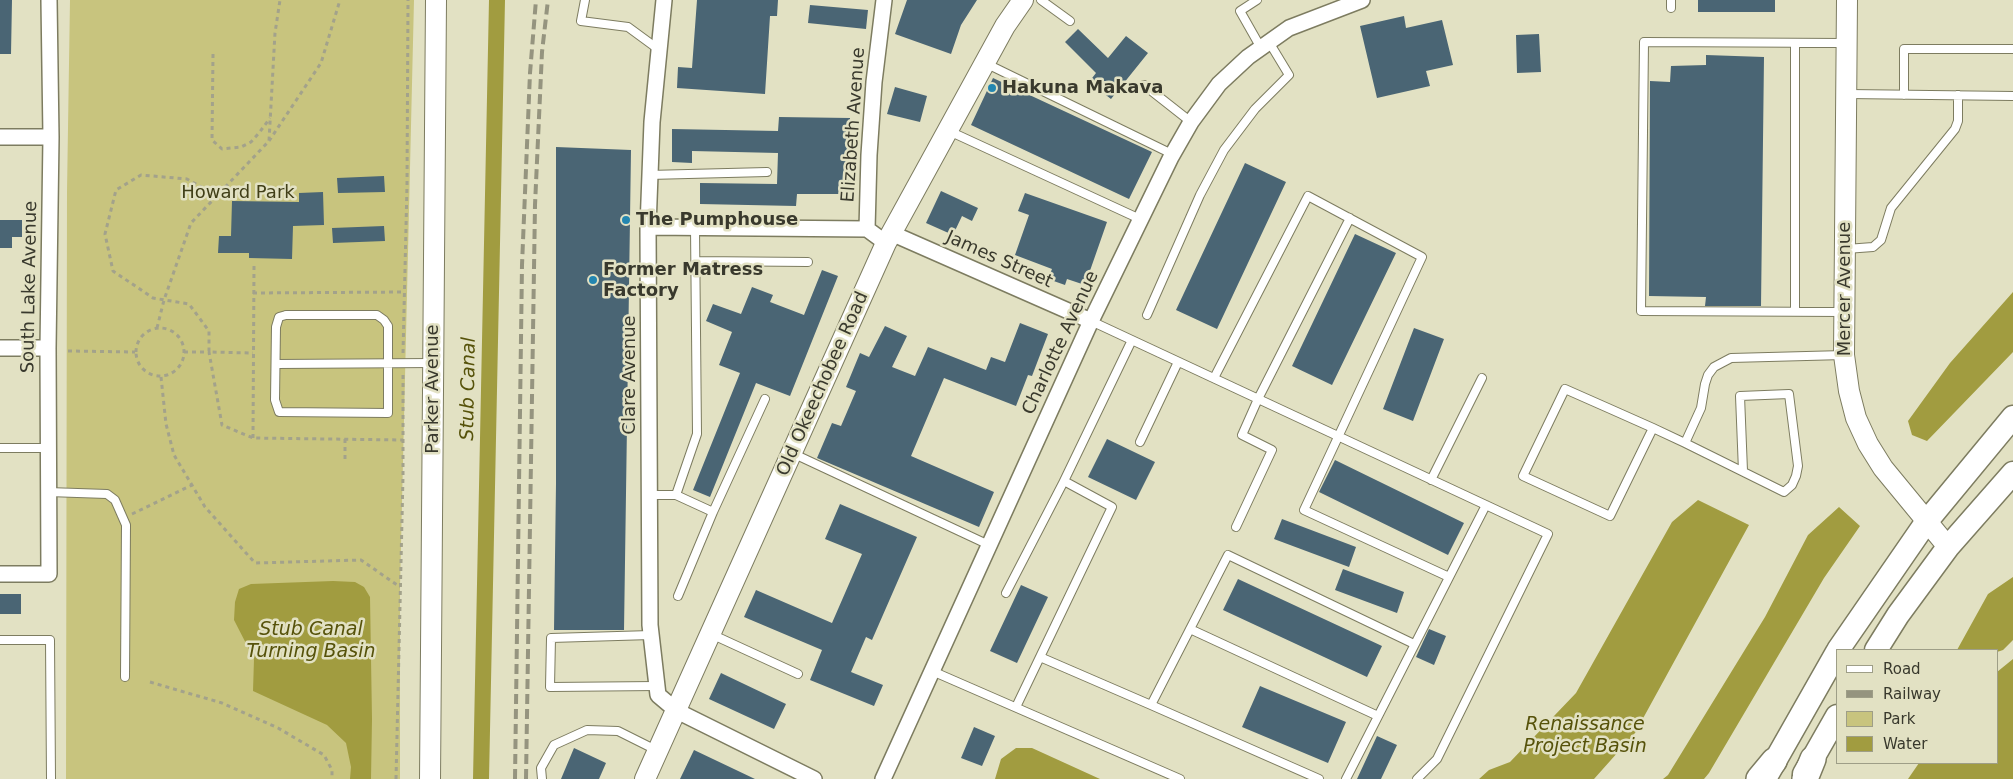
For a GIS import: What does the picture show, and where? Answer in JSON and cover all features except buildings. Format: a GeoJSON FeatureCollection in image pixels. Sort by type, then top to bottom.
{"type":"FeatureCollection","features":[{"type":"Feature","properties":{"kind":"main road"},"geometry":{"type":"LineString","coordinates":[[1838,649],[1927,521],[2013,417]]}},
{"type":"Feature","properties":{"kind":"main road"},"geometry":{"type":"LineString","coordinates":[[1877,649],[1898,615],[1948,547],[2013,473]]}},
{"type":"Feature","properties":{"kind":"main road"},"geometry":{"type":"LineString","coordinates":[[1766,773],[1836,653]]}},
{"type":"Feature","properties":{"kind":"main road"},"geometry":{"type":"LineString","coordinates":[[1806,772],[1836,718]]}},
{"type":"Feature","properties":{"kind":"street","name":"South Lake Avenue"},"geometry":{"type":"LineString","coordinates":[[0,574],[49,574],[50,0]]}},
{"type":"Feature","properties":{"kind":"street","name":"Parker Avenue"},"geometry":{"type":"LineString","coordinates":[[430,779],[436,0]]}},
{"type":"Feature","properties":{"kind":"street","name":"Clare Avenue"},"geometry":{"type":"LineString","coordinates":[[664,0],[658,49],[648,227],[651,636],[658,694],[677,711],[814,779]]}},
{"type":"Feature","properties":{"kind":"street","name":"Elizabeth Avenue"},"geometry":{"type":"LineString","coordinates":[[867,229],[868,154],[884,0]]}},
{"type":"Feature","properties":{"kind":"street","name":"Old Okeechobee Road"},"geometry":{"type":"LineString","coordinates":[[645,779],[888,238],[984,62],[1023,0]]}},
{"type":"Feature","properties":{"kind":"street","name":"Mercer Avenue"},"geometry":{"type":"LineString","coordinates":[[1847,0],[1844,355],[1849,391],[1856,418],[1868,444],[1883,468],[1948,547]]}},
{"type":"Feature","properties":{"kind":"street","name":"Charlotte Avenue"},"geometry":{"type":"LineString","coordinates":[[884,779],[1091,321],[1172,154],[1191,122],[1219,84],[1248,56],[1290,28],[1353,1]]}},
{"type":"Feature","properties":{"kind":"street"},"geometry":{"type":"LineString","coordinates":[[0,137],[51,137]]}},
{"type":"Feature","properties":{"kind":"street"},"geometry":{"type":"LineString","coordinates":[[648,227],[867,229],[888,238]]}},
{"type":"Feature","properties":{"kind":"street","name":"James Street"},"geometry":{"type":"LineString","coordinates":[[888,238],[1091,321]]}},
{"type":"Feature","properties":{"kind":"street"},"geometry":{"type":"LineString","coordinates":[[0,348],[48,348]]}},
{"type":"Feature","properties":{"kind":"lane"},"geometry":{"type":"LineString","coordinates":[[585,0],[581,21],[628,27],[658,49]]}},
{"type":"Feature","properties":{"kind":"lane"},"geometry":{"type":"LineString","coordinates":[[1041,0],[1070,21]]}},
{"type":"Feature","properties":{"kind":"lane"},"geometry":{"type":"LineString","coordinates":[[1147,315],[1200,195],[1224,150],[1255,109],[1290,76],[1240,11],[1257,0]]}},
{"type":"Feature","properties":{"kind":"lane"},"geometry":{"type":"LineString","coordinates":[[1844,312],[1640,311],[1644,42],[1847,43]]}},
{"type":"Feature","properties":{"kind":"lane"},"geometry":{"type":"LineString","coordinates":[[1794,312],[1795,43]]}},
{"type":"Feature","properties":{"kind":"lane"},"geometry":{"type":"LineString","coordinates":[[1904,94],[1904,49],[2013,49]]}},
{"type":"Feature","properties":{"kind":"lane"},"geometry":{"type":"LineString","coordinates":[[984,62],[1172,154]]}},
{"type":"Feature","properties":{"kind":"lane"},"geometry":{"type":"LineString","coordinates":[[1144,85],[1191,122]]}},
{"type":"Feature","properties":{"kind":"lane"},"geometry":{"type":"LineString","coordinates":[[1846,94],[2013,96]]}},
{"type":"Feature","properties":{"kind":"lane"},"geometry":{"type":"LineString","coordinates":[[1845,249],[1873,247],[1882,240],[1891,208],[1955,129],[1958,121],[1958,95]]}},
{"type":"Feature","properties":{"kind":"lane"},"geometry":{"type":"LineString","coordinates":[[947,130],[1140,219]]}},
{"type":"Feature","properties":{"kind":"lane"},"geometry":{"type":"LineString","coordinates":[[650,175],[767,172]]}},
{"type":"Feature","properties":{"kind":"lane"},"geometry":{"type":"LineString","coordinates":[[1214,378],[1308,196],[1422,256],[1304,510],[1449,577]]}},
{"type":"Feature","properties":{"kind":"lane"},"geometry":{"type":"LineString","coordinates":[[1236,527],[1272,450],[1242,435],[1258,399],[1350,218]]}},
{"type":"Feature","properties":{"kind":"lane"},"geometry":{"type":"LineString","coordinates":[[676,495],[696,434],[695,228]]}},
{"type":"Feature","properties":{"kind":"lane"},"geometry":{"type":"LineString","coordinates":[[696,261],[808,262]]}},
{"type":"Feature","properties":{"kind":"lane"},"geometry":{"type":"LineString","coordinates":[[286,315],[377,315],[388,326],[388,363],[388,413],[280,412],[275,400],[276,327],[280,317],[286,315]]}},
{"type":"Feature","properties":{"kind":"lane"},"geometry":{"type":"LineString","coordinates":[[1091,321],[1548,534],[1437,759],[1417,779]]}},
{"type":"Feature","properties":{"kind":"lane"},"geometry":{"type":"LineString","coordinates":[[1006,593],[1064,481],[1132,340]]}},
{"type":"Feature","properties":{"kind":"lane"},"geometry":{"type":"LineString","coordinates":[[1685,442],[1701,408],[1708,375],[1722,362],[1731,358],[1844,355]]}},
{"type":"Feature","properties":{"kind":"lane"},"geometry":{"type":"LineString","coordinates":[[1140,442],[1178,362]]}},
{"type":"Feature","properties":{"kind":"lane"},"geometry":{"type":"LineString","coordinates":[[276,364],[433,363]]}},
{"type":"Feature","properties":{"kind":"lane"},"geometry":{"type":"LineString","coordinates":[[1431,480],[1482,378]]}},
{"type":"Feature","properties":{"kind":"lane"},"geometry":{"type":"LineString","coordinates":[[1653,428],[1610,516],[1523,476],[1564,389],[1685,442],[1784,492],[1792,485],[1798,466],[1788,394],[1740,396],[1743,471]]}},
{"type":"Feature","properties":{"kind":"lane"},"geometry":{"type":"LineString","coordinates":[[678,596],[713,512],[765,399]]}},
{"type":"Feature","properties":{"kind":"lane"},"geometry":{"type":"LineString","coordinates":[[0,448],[48,448]]}},
{"type":"Feature","properties":{"kind":"lane"},"geometry":{"type":"LineString","coordinates":[[792,452],[989,545]]}},
{"type":"Feature","properties":{"kind":"lane"},"geometry":{"type":"LineString","coordinates":[[1016,707],[1112,506],[1064,481]]}},
{"type":"Feature","properties":{"kind":"lane"},"geometry":{"type":"LineString","coordinates":[[48,492],[107,494],[115,500],[126,524],[125,677]]}},
{"type":"Feature","properties":{"kind":"lane"},"geometry":{"type":"LineString","coordinates":[[650,495],[676,495],[713,512]]}},
{"type":"Feature","properties":{"kind":"lane"},"geometry":{"type":"LineString","coordinates":[[1346,779],[1486,505]]}},
{"type":"Feature","properties":{"kind":"lane"},"geometry":{"type":"LineString","coordinates":[[1151,705],[1228,555],[1414,644]]}},
{"type":"Feature","properties":{"kind":"lane"},"geometry":{"type":"LineString","coordinates":[[1190,629],[1378,716]]}},
{"type":"Feature","properties":{"kind":"lane"},"geometry":{"type":"LineString","coordinates":[[711,634],[798,674]]}},
{"type":"Feature","properties":{"kind":"lane"},"geometry":{"type":"LineString","coordinates":[[651,636],[551,638],[550,687],[657,686]]}},
{"type":"Feature","properties":{"kind":"lane"},"geometry":{"type":"LineString","coordinates":[[0,640],[50,640],[51,779]]}},
{"type":"Feature","properties":{"kind":"lane"},"geometry":{"type":"LineString","coordinates":[[1040,657],[1318,779]]}},
{"type":"Feature","properties":{"kind":"lane"},"geometry":{"type":"LineString","coordinates":[[932,671],[1180,779]]}},
{"type":"Feature","properties":{"kind":"lane"},"geometry":{"type":"LineString","coordinates":[[542,779],[541,768],[554,745],[586,730],[618,731],[658,751]]}},
{"type":"Feature","properties":{"kind":"path"},"geometry":{"type":"LineString","coordinates":[[269,141],[275,32],[280,0]]}},
{"type":"Feature","properties":{"kind":"path"},"geometry":{"type":"LineString","coordinates":[[157,328],[164,300],[191,223],[269,141],[321,63],[340,0]]}},
{"type":"Feature","properties":{"kind":"path"},"geometry":{"type":"LineString","coordinates":[[396,779],[403,440],[408,0]]}},
{"type":"Feature","properties":{"kind":"path"},"geometry":{"type":"LineString","coordinates":[[213,54],[212,140],[225,150],[241,147],[251,142],[260,133],[270,118]]}},
{"type":"Feature","properties":{"kind":"path"},"geometry":{"type":"LineString","coordinates":[[217,196],[187,179],[141,175],[116,190],[105,234],[113,271],[153,298],[189,304],[209,331],[209,352],[222,425],[253,438],[403,440]]}},
{"type":"Feature","properties":{"kind":"path"},"geometry":{"type":"LineString","coordinates":[[253,438],[254,266]]}},
{"type":"Feature","properties":{"kind":"path"},"geometry":{"type":"LineString","coordinates":[[253,293],[405,292]]}},
{"type":"Feature","properties":{"kind":"path"},"geometry":{"type":"LineString","coordinates":[[157,328],[172,331],[178,336],[184,352],[180,365],[175,371],[161,377],[147,373],[141,368],[135,352],[138,340],[143,334],[157,328]]}},
{"type":"Feature","properties":{"kind":"path"},"geometry":{"type":"LineString","coordinates":[[68,351],[135,352]]}},
{"type":"Feature","properties":{"kind":"path"},"geometry":{"type":"LineString","coordinates":[[184,352],[253,353]]}},
{"type":"Feature","properties":{"kind":"path"},"geometry":{"type":"LineString","coordinates":[[161,377],[166,424],[174,455],[206,507],[255,563],[361,560],[400,587]]}},
{"type":"Feature","properties":{"kind":"path"},"geometry":{"type":"LineString","coordinates":[[345,439],[345,460]]}},
{"type":"Feature","properties":{"kind":"path"},"geometry":{"type":"LineString","coordinates":[[123,518],[192,485]]}},
{"type":"Feature","properties":{"kind":"path"},"geometry":{"type":"LineString","coordinates":[[150,682],[222,703],[278,728],[324,755],[332,770],[332,779]]}},
{"type":"Feature","properties":{"kind":"green space","name":"Howard Park"},"geometry":{"type":"Polygon","coordinates":[[[70,0],[414,0],[400,587],[400,779],[66,779],[67,192],[70,0]]]}},
{"type":"Feature","properties":{"kind":"water"},"geometry":{"type":"Polygon","coordinates":[[[2013,292],[2013,352],[1927,441],[1912,435],[1908,421],[1950,363],[2013,292]]]}},
{"type":"Feature","properties":{"kind":"water","name":"Renaissance Project Basin"},"geometry":{"type":"Polygon","coordinates":[[[1698,500],[1749,525],[1635,733],[1594,779],[1479,779],[1489,770],[1510,762],[1576,693],[1672,522],[1698,500]]]}},
{"type":"Feature","properties":{"kind":"water"},"geometry":{"type":"Polygon","coordinates":[[[1839,507],[1860,526],[1824,578],[1709,773],[1704,779],[1663,779],[1668,775],[1765,617],[1808,535],[1839,507]]]}},
{"type":"Feature","properties":{"kind":"water"},"geometry":{"type":"Polygon","coordinates":[[[2013,577],[2013,640],[2003,650],[1998,652],[1998,649],[1958,649],[1988,594],[2013,577]]]}},
{"type":"Feature","properties":{"kind":"water","name":"Stub Canal Turning Basin"},"geometry":{"type":"Polygon","coordinates":[[[355,582],[364,587],[370,597],[371,779],[350,779],[351,767],[346,743],[327,725],[253,691],[254,659],[234,620],[235,602],[239,589],[251,584],[355,582]]]}},
{"type":"Feature","properties":{"kind":"water"},"geometry":{"type":"Polygon","coordinates":[[[2013,659],[2013,779],[1908,779],[1918,764],[1998,764],[1998,671],[2013,659]]]}},
{"type":"Feature","properties":{"kind":"water"},"geometry":{"type":"Polygon","coordinates":[[[1016,748],[1032,748],[1100,779],[995,779],[1001,759],[1016,748]]]}},
{"type":"Feature","properties":{"kind":"waterway","name":"Stub Canal"},"geometry":{"type":"LineString","coordinates":[[481,779],[497,0]]}},
{"type":"Feature","properties":{"kind":"railway"},"geometry":{"type":"LineString","coordinates":[[515,779],[522,265],[530,73],[536,0]]}},
{"type":"Feature","properties":{"kind":"railway"},"geometry":{"type":"LineString","coordinates":[[526,779],[535,205],[542,52],[548,0]]}},
{"type":"Feature","properties":{"kind":"place","name":"Hakuna Makava"},"geometry":{"type":"Point","coordinates":[992,88]}},
{"type":"Feature","properties":{"kind":"place","name":"The Pumphouse"},"geometry":{"type":"Point","coordinates":[626,220]}},
{"type":"Feature","properties":{"kind":"place","name":"Former Matress Factory"},"geometry":{"type":"Point","coordinates":[593,280]}}]}
